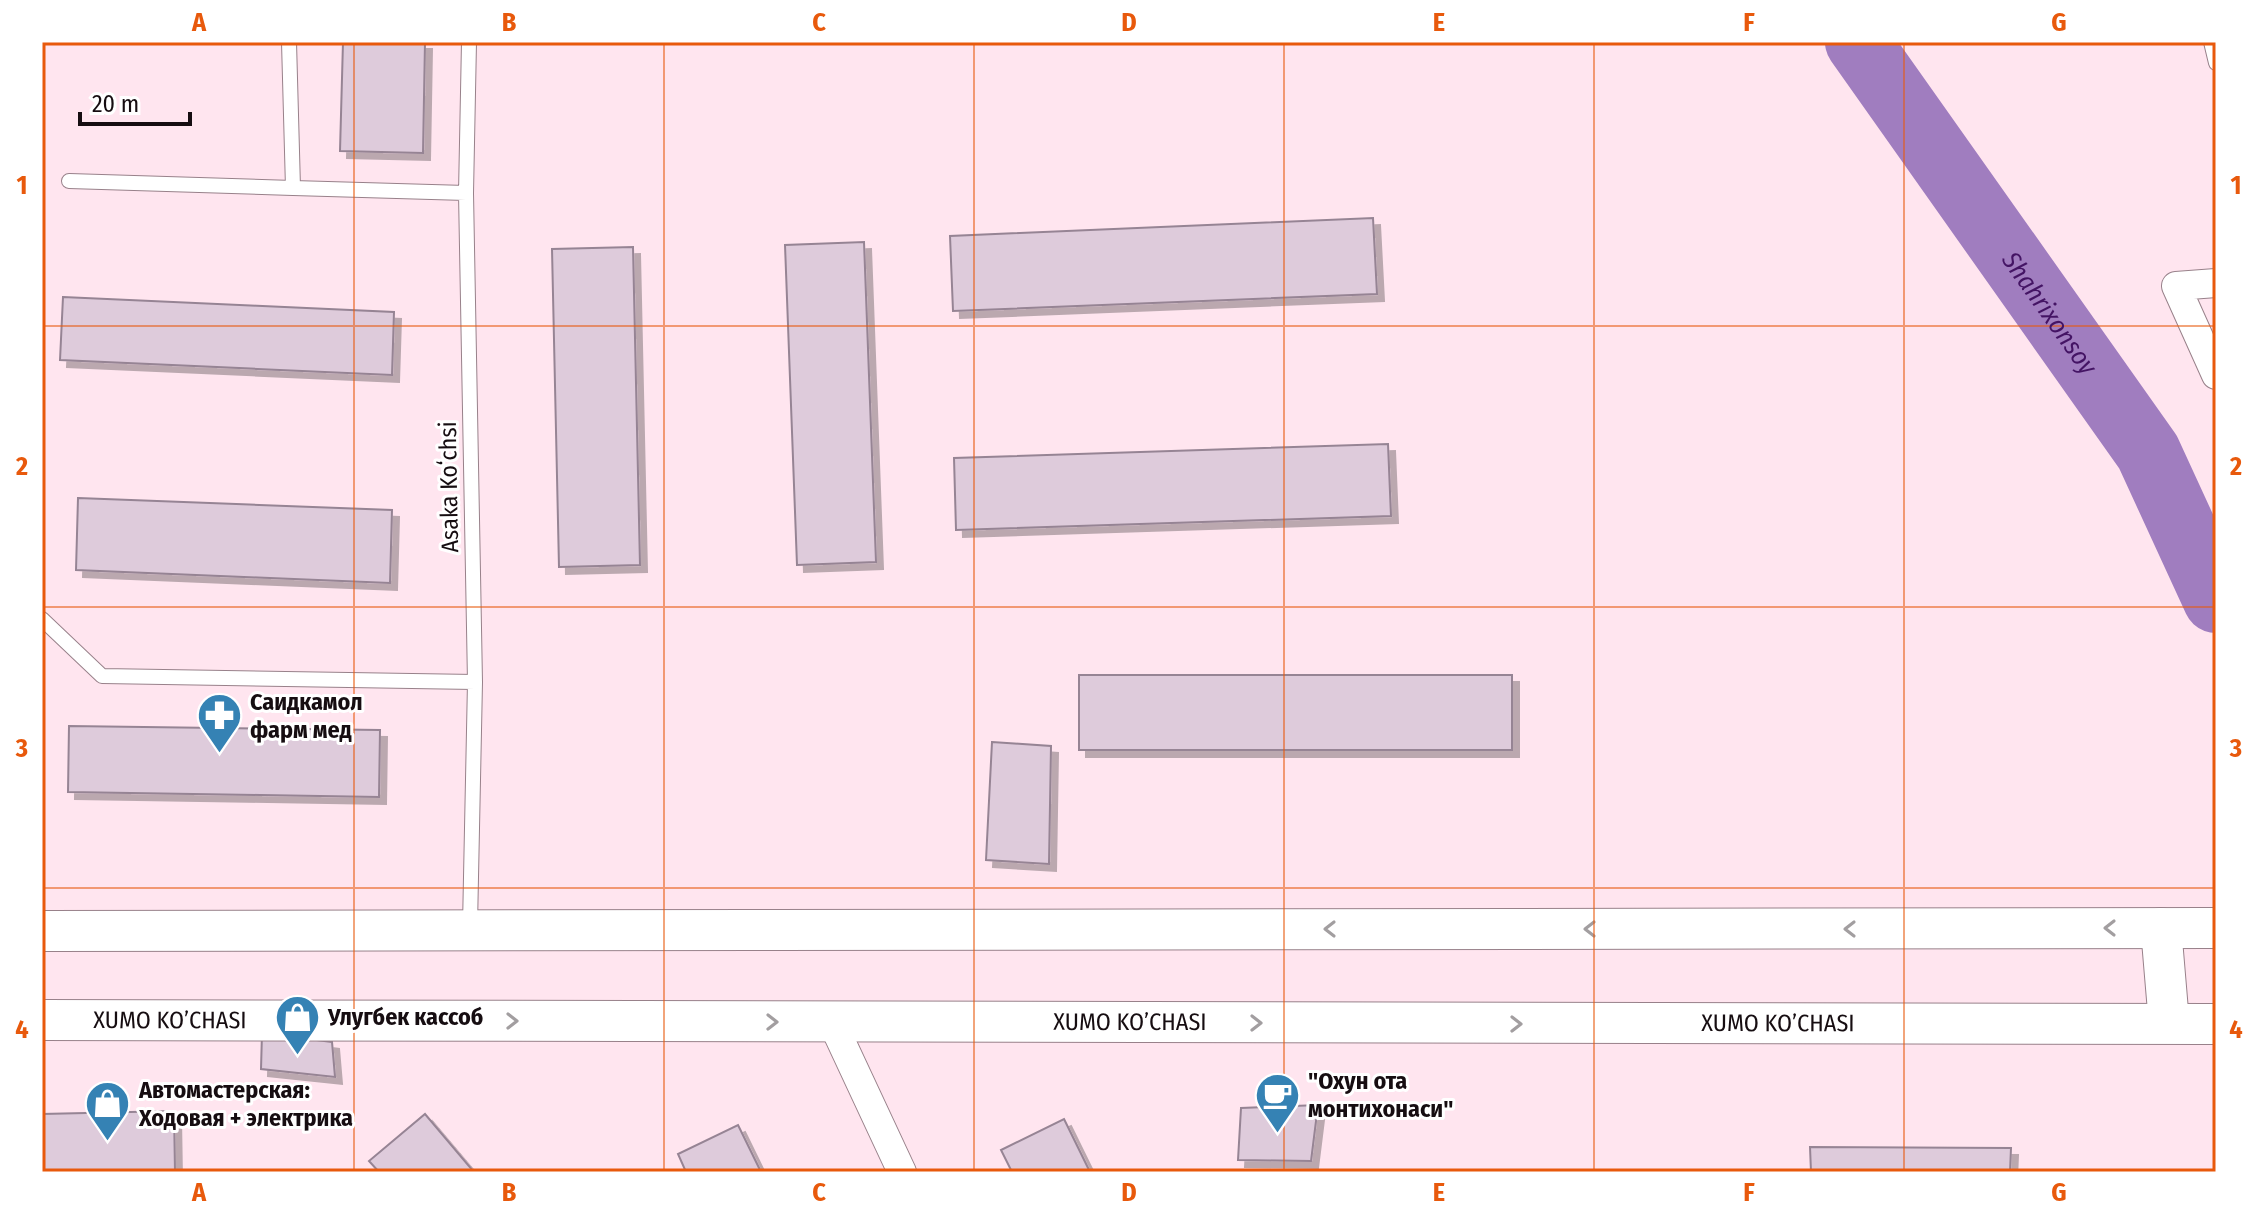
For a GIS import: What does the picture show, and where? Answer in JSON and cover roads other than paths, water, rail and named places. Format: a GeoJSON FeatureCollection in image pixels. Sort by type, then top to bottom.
{"type":"FeatureCollection","features":[{"type":"Feature","properties":{"kind":"main road"},"geometry":{"type":"LineString","coordinates":[[2161,928],[2169,1023]]}},
{"type":"Feature","properties":{"kind":"main road"},"geometry":{"type":"LineString","coordinates":[[42,931],[2216,928]]}},
{"type":"Feature","properties":{"kind":"main road","name":"XUMO KO’CHASI"},"geometry":{"type":"LineString","coordinates":[[42,1020],[2216,1024]]}},
{"type":"Feature","properties":{"kind":"street"},"geometry":{"type":"LineString","coordinates":[[2216,283],[2176,286],[2216,375]]}},
{"type":"Feature","properties":{"kind":"street"},"geometry":{"type":"LineString","coordinates":[[832,1022],[902,1172]]}},
{"type":"Feature","properties":{"kind":"lane"},"geometry":{"type":"LineString","coordinates":[[289,42],[293,188]]}},
{"type":"Feature","properties":{"kind":"lane","name":"Asaka Koʻchsi"},"geometry":{"type":"LineString","coordinates":[[469,42],[466,193],[475,682],[470,930]]}},
{"type":"Feature","properties":{"kind":"lane"},"geometry":{"type":"LineString","coordinates":[[2211,42],[2216,63]]}},
{"type":"Feature","properties":{"kind":"lane"},"geometry":{"type":"LineString","coordinates":[[69,181],[466,193]]}},
{"type":"Feature","properties":{"kind":"lane"},"geometry":{"type":"LineString","coordinates":[[42,619],[102,676],[475,682]]}},
{"type":"Feature","properties":{"kind":"waterway","name":"Shahrixonsoy"},"geometry":{"type":"LineString","coordinates":[[1858,42],[2148,452],[2216,600]]}},
{"type":"Feature","properties":{"kind":"place","name":"Саидкамол фарм мед"},"geometry":{"type":"Point","coordinates":[219,755]}},
{"type":"Feature","properties":{"kind":"place","name":"Улугбек кассоб"},"geometry":{"type":"Point","coordinates":[297,1056]}},
{"type":"Feature","properties":{"kind":"place","name":"\"Охун ота монтихонаси\""},"geometry":{"type":"Point","coordinates":[1277,1134]}},
{"type":"Feature","properties":{"kind":"place","name":"Автомастерская: Ходовая + электрика"},"geometry":{"type":"Point","coordinates":[108,1143]}}]}
